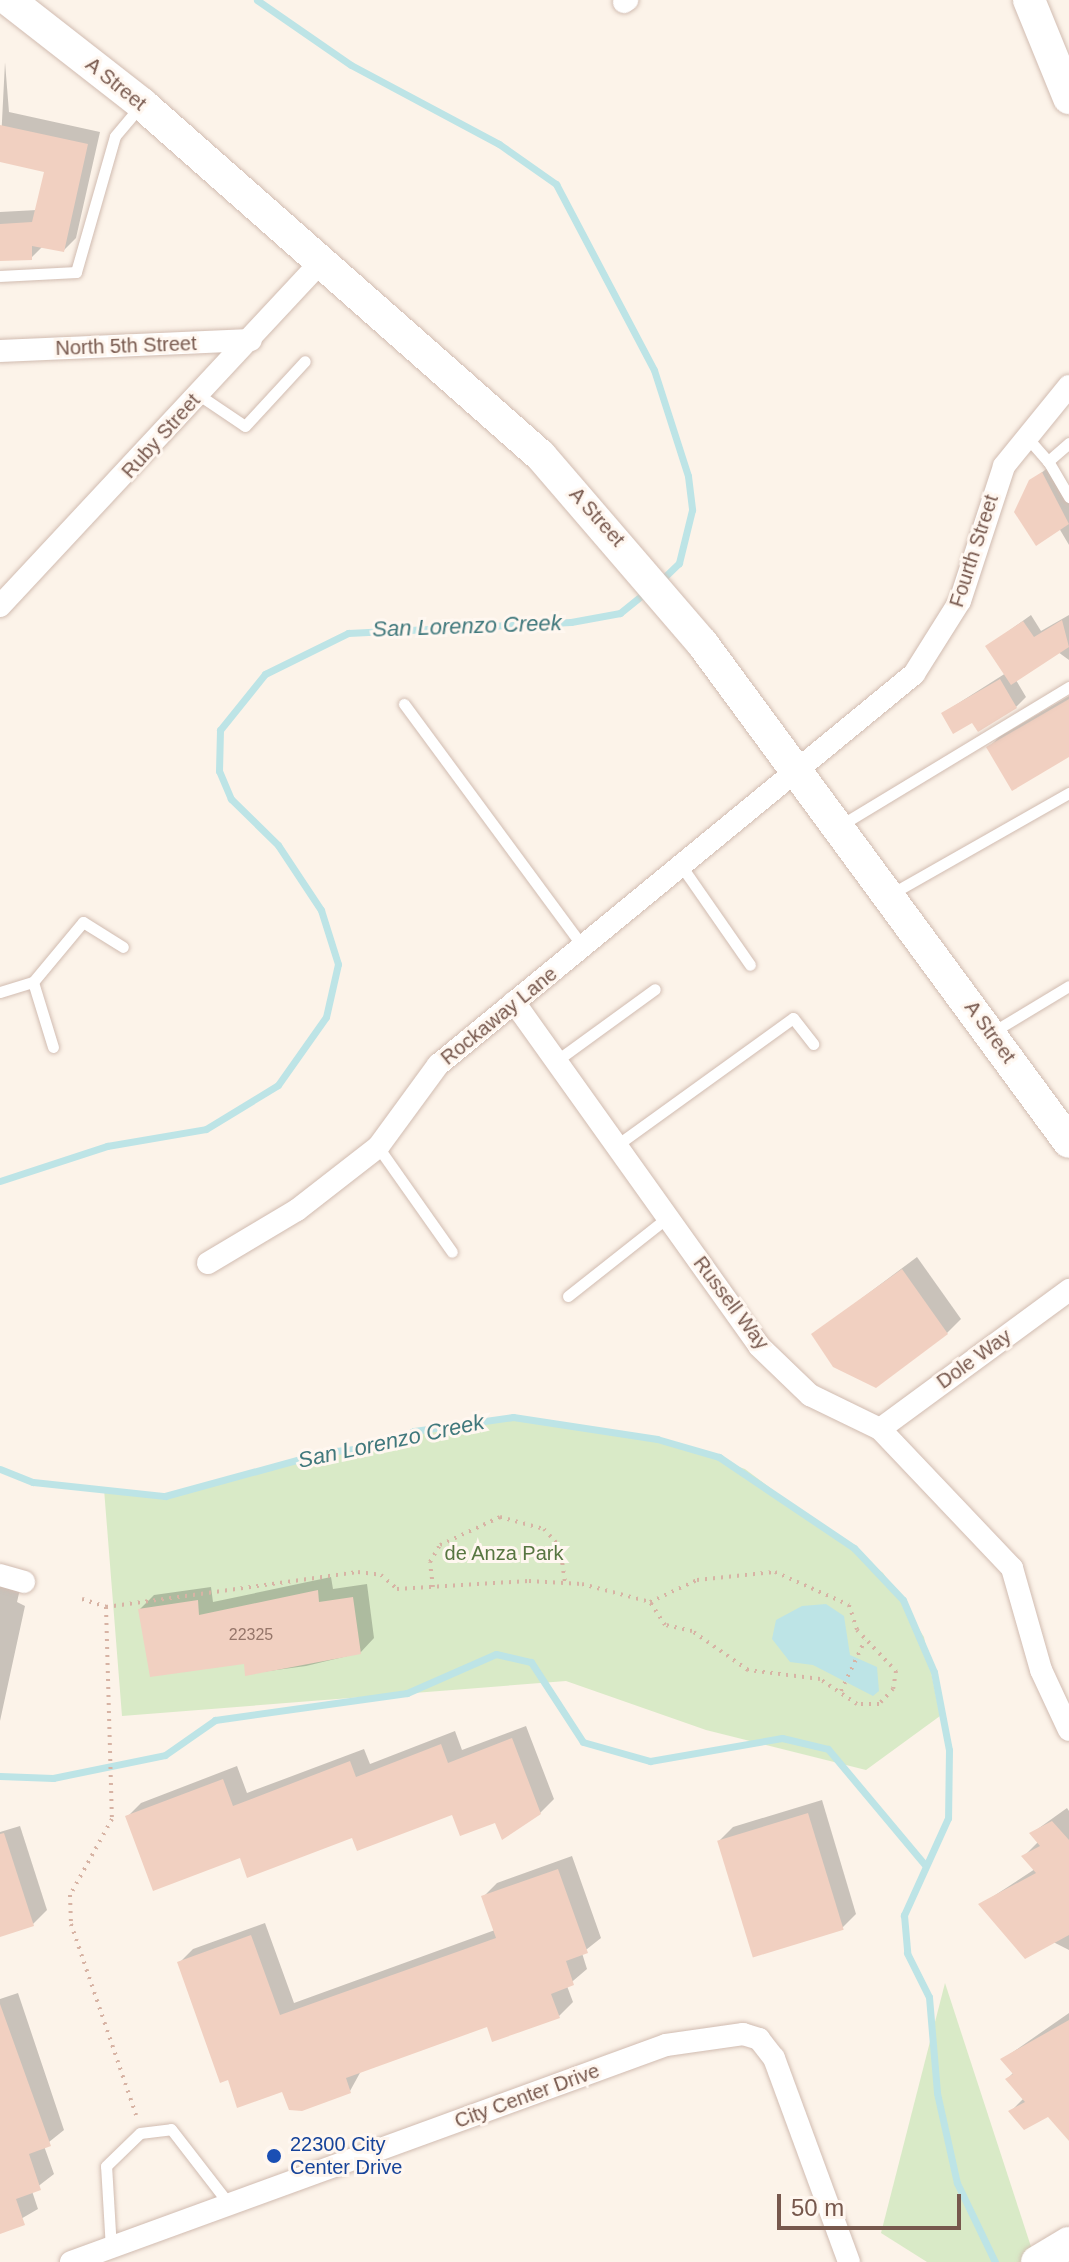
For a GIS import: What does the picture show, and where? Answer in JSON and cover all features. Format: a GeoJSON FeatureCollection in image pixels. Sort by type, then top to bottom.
{"type":"FeatureCollection","features":[{"type":"Feature","properties":{"kind":"main road","name":"A Street"},"geometry":{"type":"LineString","coordinates":[[9,0],[142,104],[541,456],[640,564],[702,643],[796,771],[841,825],[1069,1142]]}},
{"type":"Feature","properties":{"kind":"main road"},"geometry":{"type":"LineString","coordinates":[[1029,0],[1069,98]]}},
{"type":"Feature","properties":{"kind":"street","name":"Ruby Street"},"geometry":{"type":"LineString","coordinates":[[0,606],[320,263]]}},
{"type":"Feature","properties":{"kind":"street","name":"North 5th Street"},"geometry":{"type":"LineString","coordinates":[[0,351],[251,340]]}},
{"type":"Feature","properties":{"kind":"street","name":"Fourth Street"},"geometry":{"type":"LineString","coordinates":[[796,771],[927,657],[960,601],[998,480],[1024,435],[1069,386]]}},
{"type":"Feature","properties":{"kind":"street","name":"Rockaway Lane"},"geometry":{"type":"LineString","coordinates":[[208,1263],[297,1210],[378,1147],[438,1065],[796,771]]}},
{"type":"Feature","properties":{"kind":"street","name":"Russell Way"},"geometry":{"type":"LineString","coordinates":[[514,1002],[759,1346],[810,1395],[880,1429],[1012,1568],[1041,1670],[1069,1730]]}},
{"type":"Feature","properties":{"kind":"street","name":"Dole Way"},"geometry":{"type":"LineString","coordinates":[[880,1429],[1069,1290]]}},
{"type":"Feature","properties":{"kind":"street"},"geometry":{"type":"LineString","coordinates":[[0,1575],[24,1582]]}},
{"type":"Feature","properties":{"kind":"street","name":"City Center Drive"},"geometry":{"type":"LineString","coordinates":[[71,2262],[666,2045],[743,2034],[759,2039],[774,2058],[849,2262]]}},
{"type":"Feature","properties":{"kind":"lane"},"geometry":{"type":"LineString","coordinates":[[0,276],[76,272],[115,136],[142,104]]}},
{"type":"Feature","properties":{"kind":"lane"},"geometry":{"type":"LineString","coordinates":[[199,395],[245,426],[305,361]]}},
{"type":"Feature","properties":{"kind":"lane"},"geometry":{"type":"LineString","coordinates":[[1024,435],[1048,461],[1069,497]]}},
{"type":"Feature","properties":{"kind":"lane"},"geometry":{"type":"LineString","coordinates":[[1048,461],[1069,443]]}},
{"type":"Feature","properties":{"kind":"lane"},"geometry":{"type":"LineString","coordinates":[[841,825],[1069,687]]}},
{"type":"Feature","properties":{"kind":"lane"},"geometry":{"type":"LineString","coordinates":[[404,704],[583,947]]}},
{"type":"Feature","properties":{"kind":"lane"},"geometry":{"type":"LineString","coordinates":[[891,894],[1069,793]]}},
{"type":"Feature","properties":{"kind":"lane"},"geometry":{"type":"LineString","coordinates":[[682,867],[750,965]]}},
{"type":"Feature","properties":{"kind":"lane"},"geometry":{"type":"LineString","coordinates":[[0,992],[33,982],[83,922],[123,947]]}},
{"type":"Feature","properties":{"kind":"lane"},"geometry":{"type":"LineString","coordinates":[[33,982],[53,1047]]}},
{"type":"Feature","properties":{"kind":"lane"},"geometry":{"type":"LineString","coordinates":[[991,1033],[1069,986]]}},
{"type":"Feature","properties":{"kind":"lane"},"geometry":{"type":"LineString","coordinates":[[556,1061],[655,989]]}},
{"type":"Feature","properties":{"kind":"lane"},"geometry":{"type":"LineString","coordinates":[[617,1145],[793,1018],[813,1044]]}},
{"type":"Feature","properties":{"kind":"lane"},"geometry":{"type":"LineString","coordinates":[[378,1147],[452,1252]]}},
{"type":"Feature","properties":{"kind":"lane"},"geometry":{"type":"LineString","coordinates":[[568,1296],[668,1217]]}},
{"type":"Feature","properties":{"kind":"lane"},"geometry":{"type":"LineString","coordinates":[[111,2249],[106,2166],[140,2133],[171,2129],[229,2204]]}},
{"type":"Feature","properties":{"kind":"path"},"geometry":{"type":"LineString","coordinates":[[433,1587],[430,1562],[440,1545],[500,1517],[544,1529],[560,1547],[565,1584]]}},
{"type":"Feature","properties":{"kind":"path"},"geometry":{"type":"LineString","coordinates":[[82,1599],[106,1607],[358,1572],[381,1575],[397,1589],[565,1584],[650,1602],[697,1580],[775,1572],[849,1605],[865,1640],[896,1671],[893,1689],[879,1704],[857,1704],[820,1679],[748,1670],[692,1631],[665,1625],[650,1602]]}},
{"type":"Feature","properties":{"kind":"path"},"geometry":{"type":"LineString","coordinates":[[106,1607],[114,1698],[104,1717],[112,1819],[70,1895],[71,1924],[140,2133]]}},
{"type":"Feature","properties":{"kind":"path"},"geometry":{"type":"LineString","coordinates":[[841,1691],[841,1684],[865,1640]]}},
{"type":"Feature","properties":{"kind":"green space","name":"de Anza Park"},"geometry":{"type":"Polygon","coordinates":[[[499,1418],[657,1439],[745,1469],[883,1573],[924,1637],[940,1716],[866,1770],[706,1730],[566,1681],[122,1716],[104,1489],[165,1496],[326,1452],[499,1418]]]}},
{"type":"Feature","properties":{"kind":"green space"},"geometry":{"type":"Polygon","coordinates":[[[945,1983],[1036,2262],[927,2262],[881,2233],[945,1983]]]}},
{"type":"Feature","properties":{"kind":"water"},"geometry":{"type":"Polygon","coordinates":[[[826,1604],[844,1616],[850,1655],[877,1667],[879,1691],[873,1696],[813,1665],[790,1662],[772,1639],[776,1620],[802,1606],[826,1604]]]}},
{"type":"Feature","properties":{"kind":"building"},"geometry":{"type":"Polygon","coordinates":[[[0,125],[88,144],[64,252],[32,246],[32,260],[0,261],[0,224],[32,222],[44,172],[0,162],[0,125]]]}},
{"type":"Feature","properties":{"kind":"building"},"geometry":{"type":"Polygon","coordinates":[[[1042,472],[1069,524],[1036,546],[1014,512],[1029,480],[1042,472]]]}},
{"type":"Feature","properties":{"kind":"building"},"geometry":{"type":"Polygon","coordinates":[[[1062,620],[1069,647],[1011,685],[985,646],[1023,621],[1034,637],[1062,620]]]}},
{"type":"Feature","properties":{"kind":"building"},"geometry":{"type":"Polygon","coordinates":[[[1000,679],[1017,708],[978,732],[972,723],[953,734],[941,713],[1000,679]]]}},
{"type":"Feature","properties":{"kind":"building"},"geometry":{"type":"Polygon","coordinates":[[[1069,699],[1069,757],[1012,791],[986,747],[1069,699]]]}},
{"type":"Feature","properties":{"kind":"building"},"geometry":{"type":"Polygon","coordinates":[[[902,1269],[948,1334],[876,1388],[833,1367],[811,1334],[902,1269]]]}},
{"type":"Feature","properties":{"kind":"building"},"geometry":{"type":"Polygon","coordinates":[[[318,1590],[319,1602],[353,1597],[361,1654],[245,1676],[244,1664],[150,1677],[138,1609],[198,1600],[199,1615],[318,1590]]]}},
{"type":"Feature","properties":{"kind":"building"},"geometry":{"type":"Polygon","coordinates":[[[512,1738],[541,1814],[502,1840],[495,1823],[460,1836],[452,1815],[357,1851],[352,1838],[247,1878],[240,1858],[153,1891],[125,1816],[223,1779],[233,1806],[350,1761],[356,1777],[441,1744],[448,1763],[512,1738]]]}},
{"type":"Feature","properties":{"kind":"building"},"geometry":{"type":"Polygon","coordinates":[[[808,1813],[844,1930],[753,1957],[717,1841],[808,1813]]]}},
{"type":"Feature","properties":{"kind":"building"},"geometry":{"type":"Polygon","coordinates":[[[1052,1821],[1069,1840],[1069,1935],[1025,1959],[978,1904],[1036,1873],[1021,1856],[1040,1846],[1029,1833],[1052,1821]]]}},
{"type":"Feature","properties":{"kind":"building"},"geometry":{"type":"Polygon","coordinates":[[[4,1833],[34,1926],[0,1937],[0,1834],[4,1833]]]}},
{"type":"Feature","properties":{"kind":"building"},"geometry":{"type":"Polygon","coordinates":[[[558,1869],[588,1953],[566,1961],[574,1985],[551,1994],[560,2018],[492,2042],[487,2027],[346,2078],[351,2093],[302,2111],[289,2110],[282,2092],[237,2108],[228,2080],[220,2083],[177,1962],[251,1935],[280,2015],[496,1938],[481,1896],[558,1869]]]}},
{"type":"Feature","properties":{"kind":"building"},"geometry":{"type":"Polygon","coordinates":[[[0,2004],[51,2146],[29,2154],[41,2190],[16,2199],[25,2225],[0,2234],[0,2004]]]}},
{"type":"Feature","properties":{"kind":"building"},"geometry":{"type":"Polygon","coordinates":[[[1069,2020],[1069,2141],[1048,2117],[1024,2130],[1008,2111],[1025,2102],[1005,2079],[1013,2074],[1000,2059],[1069,2020]]]}},
{"type":"Feature","properties":{"kind":"waterway","name":"San Lorenzo Creek"},"geometry":{"type":"LineString","coordinates":[[257,0],[351,65],[499,144],[556,184],[654,370],[688,476],[692,510],[679,563],[659,582]]}},
{"type":"Feature","properties":{"kind":"waterway","name":"San Lorenzo Creek"},"geometry":{"type":"LineString","coordinates":[[0,1181],[107,1146],[206,1129],[278,1085],[326,1017],[338,964],[321,910],[278,845],[231,799],[219,771],[220,730],[265,674],[348,633],[571,622],[620,613],[646,592]]}},
{"type":"Feature","properties":{"kind":"waterway","name":"San Lorenzo Creek"},"geometry":{"type":"LineString","coordinates":[[0,1469],[33,1482],[165,1496],[326,1452],[383,1446],[414,1431],[513,1417],[657,1439],[719,1457],[854,1548],[903,1600],[934,1672],[949,1750],[948,1818],[904,1915],[907,1953],[929,1997],[937,2093],[957,2183],[995,2262]]}},
{"type":"Feature","properties":{"kind":"waterway"},"geometry":{"type":"LineString","coordinates":[[0,1776],[53,1778],[165,1755],[215,1720],[407,1693],[496,1654],[531,1662],[583,1742],[650,1761],[782,1738],[828,1749],[925,1865]]}},
{"type":"Feature","properties":{"kind":"place","name":"22300 City Center Drive"},"geometry":{"type":"Point","coordinates":[274,2156]}}]}
